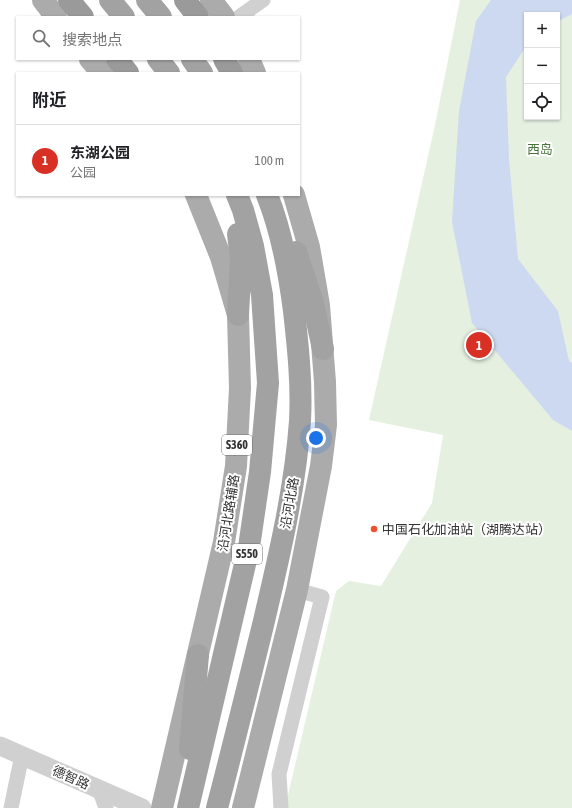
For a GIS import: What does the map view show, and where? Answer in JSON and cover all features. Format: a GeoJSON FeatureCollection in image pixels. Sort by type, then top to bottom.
{"type":"FeatureCollection","features":[{"type":"Feature","properties":{"kind":"highway"},"geometry":{"type":"LineString","coordinates":[[69,0],[82,16]]}},
{"type":"Feature","properties":{"kind":"highway"},"geometry":{"type":"LineString","coordinates":[[110,0],[123,16]]}},
{"type":"Feature","properties":{"kind":"highway"},"geometry":{"type":"LineString","coordinates":[[147,0],[160,16]]}},
{"type":"Feature","properties":{"kind":"highway"},"geometry":{"type":"LineString","coordinates":[[185,0],[197,16]]}},
{"type":"Feature","properties":{"kind":"highway"},"geometry":{"type":"LineString","coordinates":[[118,60],[127,72]]}},
{"type":"Feature","properties":{"kind":"highway"},"geometry":{"type":"LineString","coordinates":[[159,60],[168,72]]}},
{"type":"Feature","properties":{"kind":"highway"},"geometry":{"type":"LineString","coordinates":[[193,60],[201,72]]}},
{"type":"Feature","properties":{"kind":"highway"},"geometry":{"type":"LineString","coordinates":[[225,60],[231,72]]}},
{"type":"Feature","properties":{"kind":"highway"},"geometry":{"type":"LineString","coordinates":[[232,196],[241,258],[238,315]]}},
{"type":"Feature","properties":{"kind":"highway","name":"S550"},"geometry":{"type":"LineString","coordinates":[[187,808],[249,547],[260,472],[268,384],[262,296],[253,246],[237,196]]}},
{"type":"Feature","properties":{"kind":"highway","name":"沿河北路"},"geometry":{"type":"LineString","coordinates":[[217,808],[281,549],[296,465],[300,420],[300,380],[297,334],[291,288],[277,225],[267,196]]}},
{"type":"Feature","properties":{"kind":"highway"},"geometry":{"type":"LineString","coordinates":[[272,196],[290,236],[303,272],[313,303],[323,349]]}},
{"type":"Feature","properties":{"kind":"highway"},"geometry":{"type":"LineString","coordinates":[[187,808],[198,655]]}},
{"type":"Feature","properties":{"kind":"main road"},"geometry":{"type":"LineString","coordinates":[[43,0],[55,16]]}},
{"type":"Feature","properties":{"kind":"main road"},"geometry":{"type":"LineString","coordinates":[[211,0],[223,16]]}},
{"type":"Feature","properties":{"kind":"main road"},"geometry":{"type":"LineString","coordinates":[[91,60],[101,72]]}},
{"type":"Feature","properties":{"kind":"main road"},"geometry":{"type":"LineString","coordinates":[[249,60],[255,72]]}},
{"type":"Feature","properties":{"kind":"main road","name":"沿河北路辅路"},"geometry":{"type":"LineString","coordinates":[[162,808],[224,542],[236,466],[240,388],[238,315],[221,257],[196,196]]}},
{"type":"Feature","properties":{"kind":"main road"},"geometry":{"type":"LineString","coordinates":[[243,808],[297,590],[320,473],[326,425],[320,305],[309,247],[294,196]]}},
{"type":"Feature","properties":{"kind":"street"},"geometry":{"type":"LineString","coordinates":[[241,16],[263,0]]}},
{"type":"Feature","properties":{"kind":"street"},"geometry":{"type":"LineString","coordinates":[[281,808],[280,774],[322,597],[297,590]]}},
{"type":"Feature","properties":{"kind":"street","name":"德智路"},"geometry":{"type":"LineString","coordinates":[[0,746],[142,808]]}},
{"type":"Feature","properties":{"kind":"street"},"geometry":{"type":"LineString","coordinates":[[11,808],[22,755]]}},
{"type":"Feature","properties":{"kind":"street"},"geometry":{"type":"LineString","coordinates":[[100,790],[106,808]]}},
{"type":"Feature","properties":{"kind":"green space","name":"西岛"},"geometry":{"type":"Polygon","coordinates":[[[460,0],[572,0],[572,808],[285,808],[336,591],[349,581],[381,586],[432,503],[443,435],[369,420],[435,125],[460,0]]]}},
{"type":"Feature","properties":{"kind":"water"},"geometry":{"type":"Polygon","coordinates":[[[491,0],[572,0],[572,14],[560,20],[560,12],[524,12],[524,50],[506,77],[509,159],[518,259],[558,311],[569,361],[572,363],[572,431],[553,420],[472,323],[452,222],[459,111],[476,21],[491,0]]]}},
{"type":"Feature","properties":{"kind":"place","name":"东湖公园"},"geometry":{"type":"Point","coordinates":[479,345]}},
{"type":"Feature","properties":{"kind":"place","name":"中国石化加油站（湖腾达站）"},"geometry":{"type":"Point","coordinates":[374,529]}}]}
